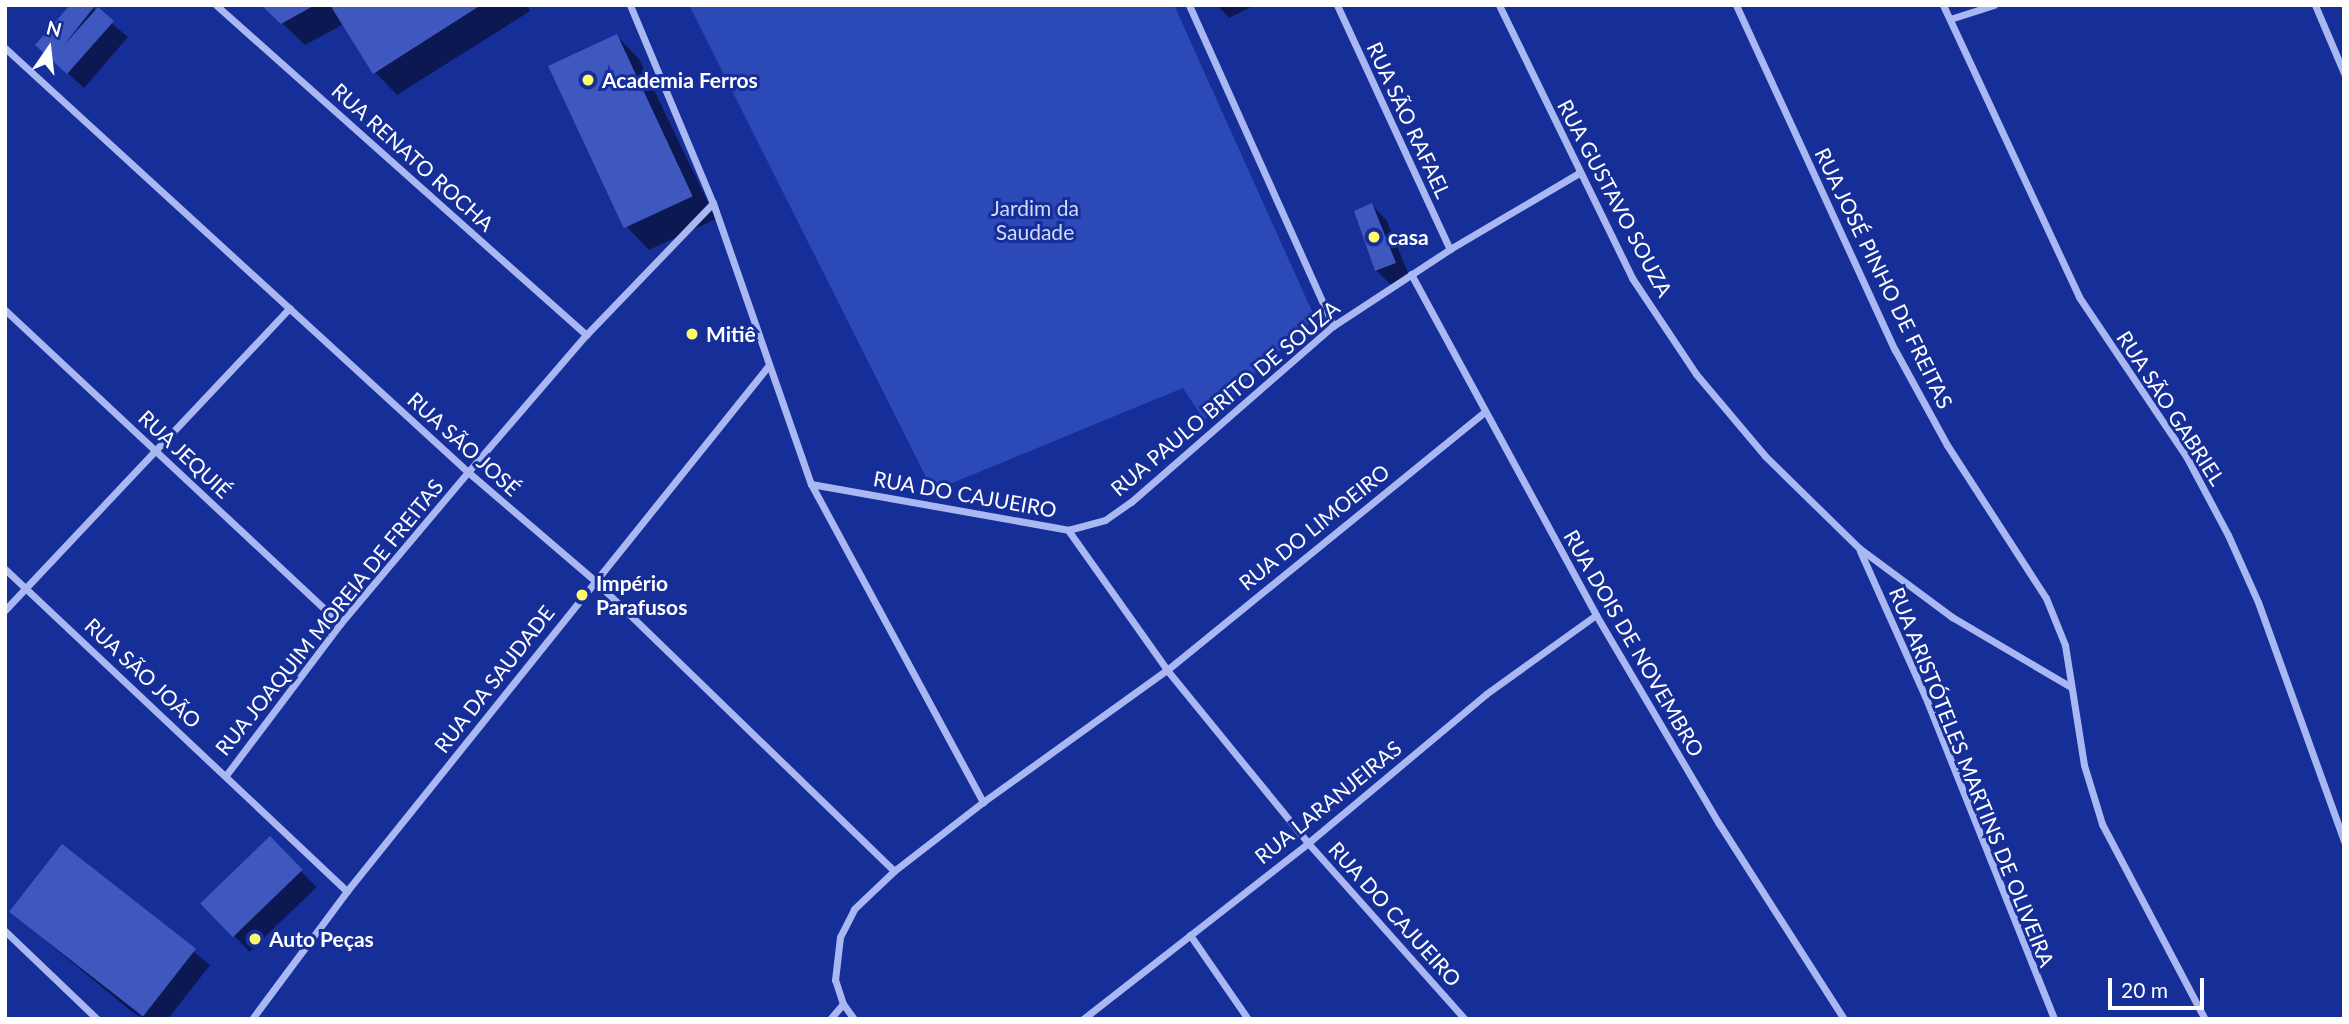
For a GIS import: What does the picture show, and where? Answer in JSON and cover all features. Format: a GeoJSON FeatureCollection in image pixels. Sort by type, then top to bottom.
{"type":"FeatureCollection","features":[{"type":"Feature","properties":{"kind":"street","name":"RUA RENATO ROCHA"},"geometry":{"type":"LineString","coordinates":[[216,5],[586,335]]}},
{"type":"Feature","properties":{"kind":"street"},"geometry":{"type":"LineString","coordinates":[[630,5],[713,203],[811,484],[983,802]]}},
{"type":"Feature","properties":{"kind":"street"},"geometry":{"type":"LineString","coordinates":[[1189,5],[1333,326]]}},
{"type":"Feature","properties":{"kind":"street","name":"RUA SÃO RAFAEL"},"geometry":{"type":"LineString","coordinates":[[1337,5],[1450,249]]}},
{"type":"Feature","properties":{"kind":"street","name":"RUA GUSTAVO SOUZA"},"geometry":{"type":"LineString","coordinates":[[1499,5],[1632,278],[1696,374],[1765,456],[1859,548],[1952,617],[2071,687]]}},
{"type":"Feature","properties":{"kind":"street","name":"RUA JOSÉ PINHO DE FREITAS"},"geometry":{"type":"LineString","coordinates":[[1736,5],[1895,350],[1947,445],[2046,598],[2065,645],[2084,765],[2102,824],[2205,1019]]}},
{"type":"Feature","properties":{"kind":"street","name":"RUA SÃO GABRIEL"},"geometry":{"type":"LineString","coordinates":[[1943,5],[2080,297],[2186,456],[2228,535],[2258,602],[2344,841]]}},
{"type":"Feature","properties":{"kind":"street"},"geometry":{"type":"LineString","coordinates":[[1950,19],[1994,5]]}},
{"type":"Feature","properties":{"kind":"street"},"geometry":{"type":"LineString","coordinates":[[2315,5],[2344,72]]}},
{"type":"Feature","properties":{"kind":"street","name":"RUA SÃO JOSÉ"},"geometry":{"type":"LineString","coordinates":[[5,48],[468,472],[594,580],[894,871]]}},
{"type":"Feature","properties":{"kind":"street","name":"RUA PAULO BRITO DE SOUZA"},"geometry":{"type":"LineString","coordinates":[[1068,530],[1105,520],[1131,502],[1333,326],[1450,249],[1579,173]]}},
{"type":"Feature","properties":{"kind":"street","name":"RUA JOAQUIM MOREIA DE FREITAS"},"geometry":{"type":"LineString","coordinates":[[227,774],[340,624],[468,472],[586,335],[713,203]]}},
{"type":"Feature","properties":{"kind":"street","name":"RUA DOIS DE NOVEMBRO"},"geometry":{"type":"LineString","coordinates":[[1411,274],[1596,615],[1718,822],[1844,1019]]}},
{"type":"Feature","properties":{"kind":"street"},"geometry":{"type":"LineString","coordinates":[[5,610],[154,449],[290,309]]}},
{"type":"Feature","properties":{"kind":"street","name":"RUA JEQUIÉ"},"geometry":{"type":"LineString","coordinates":[[5,310],[340,624]]}},
{"type":"Feature","properties":{"kind":"street","name":"RUA DA SAUDADE"},"geometry":{"type":"LineString","coordinates":[[252,1019],[347,891],[769,365]]}},
{"type":"Feature","properties":{"kind":"street","name":"RUA DO LIMOEIRO"},"geometry":{"type":"LineString","coordinates":[[1167,670],[1484,412]]}},
{"type":"Feature","properties":{"kind":"street","name":"RUA DO CAJUEIRO"},"geometry":{"type":"LineString","coordinates":[[811,484],[1068,530],[1167,670],[1308,843],[1465,1019]]}},
{"type":"Feature","properties":{"kind":"street","name":"RUA ARISTÓTELES MARTINS DE OLIVEIRA"},"geometry":{"type":"LineString","coordinates":[[1859,548],[1925,696],[2028,963],[2054,1019]]}},
{"type":"Feature","properties":{"kind":"street","name":"RUA SÃO JOÃO"},"geometry":{"type":"LineString","coordinates":[[5,569],[227,774],[347,891]]}},
{"type":"Feature","properties":{"kind":"street","name":"RUA LARANJEIRAS"},"geometry":{"type":"LineString","coordinates":[[1083,1019],[1308,843],[1486,694],[1596,615]]}},
{"type":"Feature","properties":{"kind":"street"},"geometry":{"type":"LineString","coordinates":[[854,1019],[843,1004],[835,980],[840,937],[854,909],[894,871],[983,802],[1167,670]]}},
{"type":"Feature","properties":{"kind":"street"},"geometry":{"type":"LineString","coordinates":[[5,931],[97,1019]]}},
{"type":"Feature","properties":{"kind":"street"},"geometry":{"type":"LineString","coordinates":[[1190,935],[1246,1015],[1236,1019]]}},
{"type":"Feature","properties":{"kind":"street"},"geometry":{"type":"LineString","coordinates":[[830,1019],[843,1004]]}},
{"type":"Feature","properties":{"kind":"green space","name":"Jardim da Saudade"},"geometry":{"type":"Polygon","coordinates":[[[689,5],[1174,5],[1315,318],[1204,420],[1183,388],[933,491],[689,5]]]}},
{"type":"Feature","properties":{"kind":"building"},"geometry":{"type":"Polygon","coordinates":[[[70,5],[94,7],[64,45],[98,7],[114,21],[67,74],[35,45],[70,5]]]}},
{"type":"Feature","properties":{"kind":"building"},"geometry":{"type":"Polygon","coordinates":[[[261,5],[315,5],[281,24],[261,5]]]}},
{"type":"Feature","properties":{"kind":"building"},"geometry":{"type":"Polygon","coordinates":[[[330,5],[481,5],[373,74],[330,5]]]}},
{"type":"Feature","properties":{"kind":"building"},"geometry":{"type":"Polygon","coordinates":[[[617,34],[693,196],[624,228],[548,66],[617,34]]]}},
{"type":"Feature","properties":{"kind":"building","name":"casa"},"geometry":{"type":"Polygon","coordinates":[[[1372,203],[1396,263],[1375,271],[1354,211],[1372,203]]]}},
{"type":"Feature","properties":{"kind":"building"},"geometry":{"type":"Polygon","coordinates":[[[270,836],[303,870],[233,937],[200,903],[270,836]]]}},
{"type":"Feature","properties":{"kind":"building"},"geometry":{"type":"Polygon","coordinates":[[[62,844],[196,949],[143,1016],[9,912],[62,844]]]}},
{"type":"Feature","properties":{"kind":"place","name":"Academia Ferros"},"geometry":{"type":"Point","coordinates":[588,80]}},
{"type":"Feature","properties":{"kind":"place","name":"casa"},"geometry":{"type":"Point","coordinates":[1374,237]}},
{"type":"Feature","properties":{"kind":"place","name":"Mitiê"},"geometry":{"type":"Point","coordinates":[692,334]}},
{"type":"Feature","properties":{"kind":"place","name":"Império Parafusos"},"geometry":{"type":"Point","coordinates":[582,595]}},
{"type":"Feature","properties":{"kind":"place","name":"Auto Peças"},"geometry":{"type":"Point","coordinates":[255,939]}}]}
